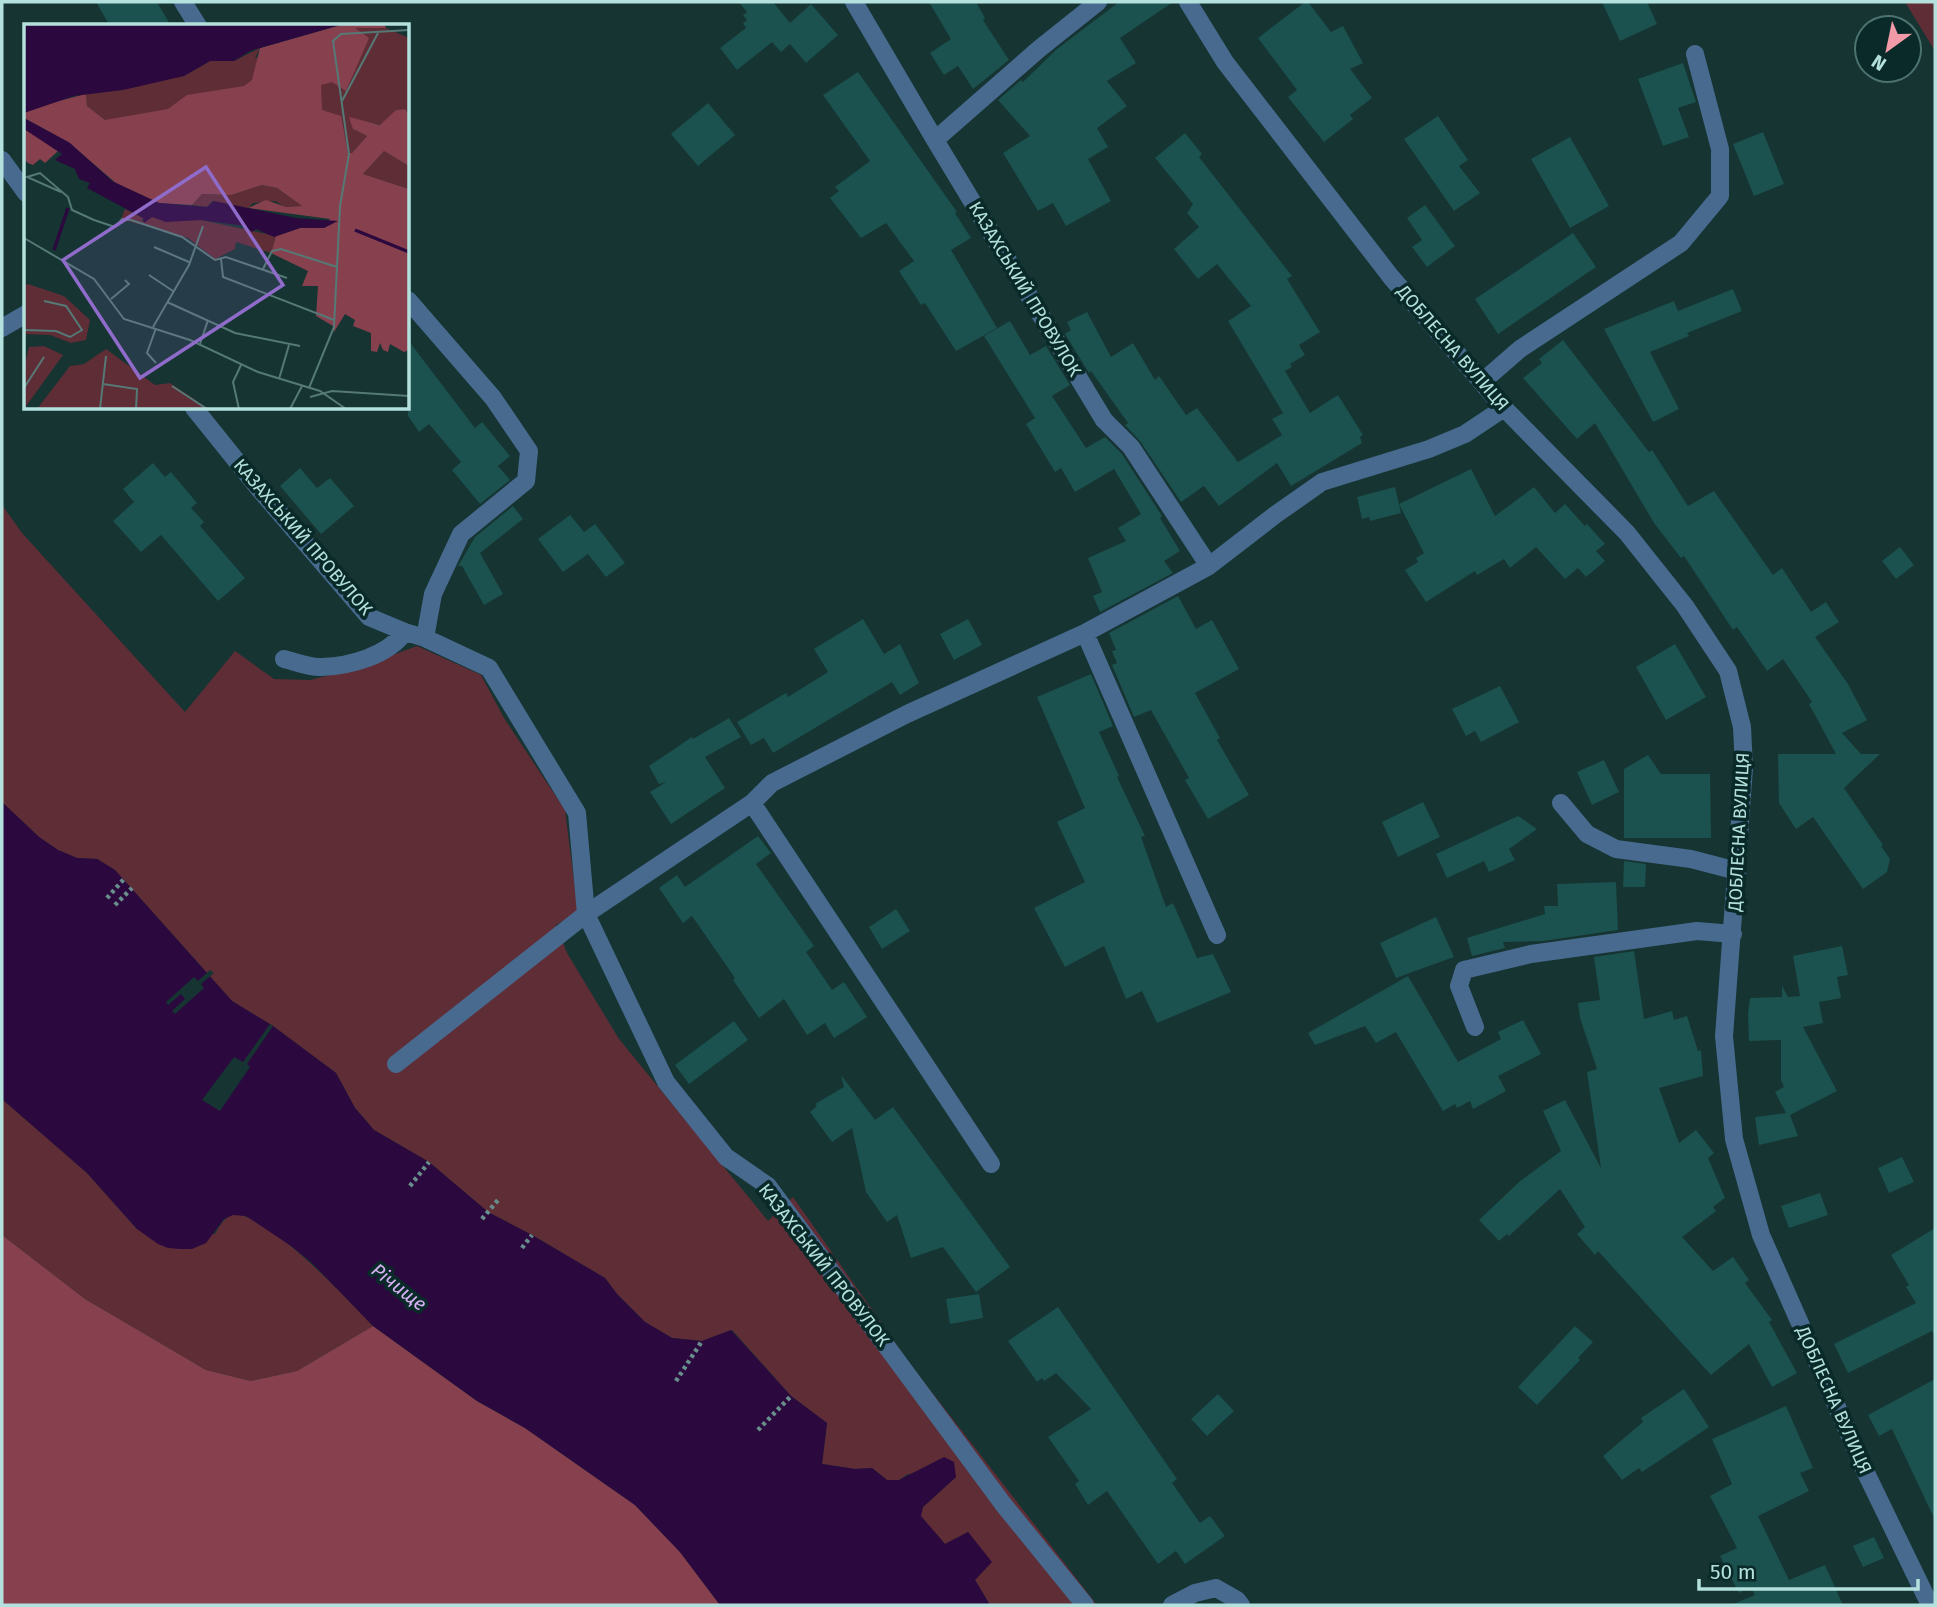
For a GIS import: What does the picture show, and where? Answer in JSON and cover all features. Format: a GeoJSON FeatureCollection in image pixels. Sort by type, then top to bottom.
{"type":"FeatureCollection","features":[{"type":"Feature","properties":{"kind":"street"},"geometry":{"type":"LineString","coordinates":[[183,2],[197,24]]}},
{"type":"Feature","properties":{"kind":"street","name":"КАЗАХСЬКИЙ ПРОВУЛОК"},"geometry":{"type":"LineString","coordinates":[[854,2],[1104,420],[1131,447],[1209,566]]}},
{"type":"Feature","properties":{"kind":"street"},"geometry":{"type":"LineString","coordinates":[[935,140],[1039,49],[1098,2]]}},
{"type":"Feature","properties":{"kind":"street","name":"ДОБЛЕСНА ВУЛИЦЯ"},"geometry":{"type":"LineString","coordinates":[[1188,2],[1225,62],[1391,277],[1504,408],[1627,533],[1685,606],[1728,671],[1742,727],[1744,768],[1724,1036],[1734,1139],[1758,1223],[1866,1473],[1930,1605]]}},
{"type":"Feature","properties":{"kind":"street"},"geometry":{"type":"LineString","coordinates":[[1482,382],[1520,349],[1681,243],[1720,196],[1720,149],[1695,54]]}},
{"type":"Feature","properties":{"kind":"street"},"geometry":{"type":"LineString","coordinates":[[2,160],[24,190]]}},
{"type":"Feature","properties":{"kind":"street"},"geometry":{"type":"LineString","coordinates":[[410,302],[493,398],[529,451],[526,481],[461,534],[433,594],[425,638]]}},
{"type":"Feature","properties":{"kind":"street"},"geometry":{"type":"LineString","coordinates":[[2,328],[24,315]]}},
{"type":"Feature","properties":{"kind":"street"},"geometry":{"type":"LineString","coordinates":[[396,1064],[586,914],[752,803],[772,783],[895,720],[1085,633],[1209,566],[1322,482],[1429,449],[1465,434],[1504,408]]}},
{"type":"Feature","properties":{"kind":"street","name":"КАЗАХСЬКИЙ ПРОВУЛОК"},"geometry":{"type":"LineString","coordinates":[[196,410],[369,617],[425,638],[489,668],[578,813],[586,914],[667,1082],[726,1157],[768,1186],[1003,1504],[1085,1605]]}},
{"type":"Feature","properties":{"kind":"street"},"geometry":{"type":"LineString","coordinates":[[284,659],[319,668],[356,662],[396,645],[405,632]]}},
{"type":"Feature","properties":{"kind":"street"},"geometry":{"type":"LineString","coordinates":[[1085,633],[1217,935]]}},
{"type":"Feature","properties":{"kind":"street"},"geometry":{"type":"LineString","coordinates":[[752,803],[991,1164]]}},
{"type":"Feature","properties":{"kind":"street"},"geometry":{"type":"LineString","coordinates":[[1562,803],[1587,834],[1616,849],[1691,859],[1737,871]]}},
{"type":"Feature","properties":{"kind":"street"},"geometry":{"type":"LineString","coordinates":[[1475,1027],[1460,986],[1464,970],[1531,954],[1697,931],[1733,934]]}},
{"type":"Feature","properties":{"kind":"street"},"geometry":{"type":"LineString","coordinates":[[1171,1605],[1195,1593],[1216,1588],[1241,1605]]}},
{"type":"Feature","properties":{"kind":"path"},"geometry":{"type":"LineString","coordinates":[[107,898],[124,879]]}},
{"type":"Feature","properties":{"kind":"path"},"geometry":{"type":"LineString","coordinates":[[115,905],[132,888]]}},
{"type":"Feature","properties":{"kind":"path"},"geometry":{"type":"LineString","coordinates":[[410,1186],[429,1162]]}},
{"type":"Feature","properties":{"kind":"path"},"geometry":{"type":"LineString","coordinates":[[482,1219],[498,1199]]}},
{"type":"Feature","properties":{"kind":"path"},"geometry":{"type":"LineString","coordinates":[[522,1248],[532,1235]]}},
{"type":"Feature","properties":{"kind":"path"},"geometry":{"type":"LineString","coordinates":[[676,1381],[702,1341]]}},
{"type":"Feature","properties":{"kind":"path"},"geometry":{"type":"LineString","coordinates":[[758,1430],[791,1396]]}},
{"type":"Feature","properties":{"kind":"shaded area"},"geometry":{"type":"Polygon","coordinates":[[[1905,2],[1935,2],[1935,51],[1923,31],[1923,14],[1912,14],[1905,2]]]}},
{"type":"Feature","properties":{"kind":"shaded area"},"geometry":{"type":"Polygon","coordinates":[[[2,505],[22,533],[185,712],[235,651],[274,679],[310,680],[358,668],[417,646],[481,675],[504,718],[565,810],[578,912],[556,925],[567,953],[619,1039],[768,1221],[793,1197],[913,1368],[1097,1605],[990,1605],[975,1580],[991,1562],[968,1532],[945,1544],[920,1516],[923,1507],[956,1477],[908,1474],[899,1480],[887,1480],[872,1468],[855,1469],[822,1464],[827,1423],[791,1396],[732,1330],[702,1341],[672,1338],[645,1322],[605,1278],[488,1212],[429,1162],[374,1130],[355,1108],[336,1073],[273,1026],[232,1001],[115,870],[97,859],[77,858],[58,850],[39,837],[2,802],[2,505]]]}},
{"type":"Feature","properties":{"kind":"shaded area"},"geometry":{"type":"Polygon","coordinates":[[[2,1099],[87,1173],[137,1229],[215,1234],[230,1216],[247,1217],[285,1241],[373,1326],[297,1371],[251,1381],[206,1370],[85,1299],[2,1235],[2,1099]]]}},
{"type":"Feature","properties":{"kind":"shaded area"},"geometry":{"type":"Polygon","coordinates":[[[2,1235],[85,1299],[206,1370],[251,1381],[297,1371],[373,1326],[477,1401],[525,1428],[635,1505],[680,1552],[720,1605],[2,1605],[2,1235]]]}},
{"type":"Feature","properties":{"kind":"water","name":"Річище"},"geometry":{"type":"Polygon","coordinates":[[[2,802],[39,837],[58,850],[77,858],[97,859],[115,870],[232,1001],[273,1026],[336,1073],[355,1108],[374,1130],[429,1162],[488,1212],[605,1278],[645,1322],[672,1338],[702,1341],[731,1330],[791,1396],[827,1423],[822,1464],[855,1469],[872,1468],[887,1480],[899,1480],[944,1457],[954,1462],[956,1477],[923,1507],[921,1516],[945,1544],[968,1532],[992,1562],[975,1580],[990,1605],[720,1605],[680,1552],[635,1505],[525,1428],[477,1401],[373,1326],[312,1263],[246,1216],[233,1215],[224,1219],[206,1243],[192,1249],[168,1248],[137,1229],[87,1173],[2,1099],[2,802]]]}},
{"type":"Feature","properties":{"kind":"pier"},"geometry":{"type":"Polygon","coordinates":[[[210,970],[214,973],[201,984],[204,988],[175,1014],[172,1011],[185,999],[181,994],[168,1005],[166,1002],[194,977],[198,981],[210,970]]]}},
{"type":"Feature","properties":{"kind":"pier"},"geometry":{"type":"Polygon","coordinates":[[[270,1024],[273,1026],[247,1064],[250,1067],[220,1111],[202,1100],[234,1057],[243,1062],[270,1024]]]}},
{"type":"Feature","properties":{"kind":"building"},"geometry":{"type":"Polygon","coordinates":[[[96,2],[157,2],[170,24],[109,24],[96,2]]]}},
{"type":"Feature","properties":{"kind":"building"},"geometry":{"type":"Polygon","coordinates":[[[739,2],[773,2],[790,23],[811,4],[838,35],[806,63],[790,44],[781,52],[772,42],[737,70],[720,48],[746,28],[743,23],[747,20],[743,15],[747,12],[739,2]]]}},
{"type":"Feature","properties":{"kind":"building"},"geometry":{"type":"Polygon","coordinates":[[[929,2],[976,2],[985,18],[983,20],[1009,60],[973,89],[958,66],[944,75],[930,53],[951,39],[929,2]]]}},
{"type":"Feature","properties":{"kind":"building"},"geometry":{"type":"Polygon","coordinates":[[[1119,2],[1173,2],[1120,38],[1136,63],[1107,81],[1127,106],[1097,128],[1108,147],[1088,159],[1111,201],[1066,226],[1053,203],[1038,211],[1003,153],[1030,136],[998,100],[1021,80],[1023,82],[1057,49],[1119,2]]]}},
{"type":"Feature","properties":{"kind":"building"},"geometry":{"type":"Polygon","coordinates":[[[1308,2],[1331,32],[1343,26],[1363,63],[1350,69],[1372,98],[1350,115],[1353,119],[1324,142],[1288,97],[1297,90],[1258,38],[1308,2]]]}},
{"type":"Feature","properties":{"kind":"building"},"geometry":{"type":"Polygon","coordinates":[[[1602,2],[1647,2],[1657,24],[1620,41],[1602,2]]]}},
{"type":"Feature","properties":{"kind":"building"},"geometry":{"type":"Polygon","coordinates":[[[1683,63],[1696,102],[1678,108],[1689,137],[1663,146],[1638,79],[1683,63]]]}},
{"type":"Feature","properties":{"kind":"building"},"geometry":{"type":"Polygon","coordinates":[[[858,72],[957,212],[955,213],[971,238],[951,250],[997,328],[956,351],[925,303],[921,305],[899,271],[914,261],[886,223],[861,238],[830,198],[839,191],[835,187],[870,161],[823,95],[858,72]]]}},
{"type":"Feature","properties":{"kind":"building"},"geometry":{"type":"Polygon","coordinates":[[[708,103],[735,135],[698,166],[671,134],[708,103]]]}},
{"type":"Feature","properties":{"kind":"building"},"geometry":{"type":"Polygon","coordinates":[[[1438,116],[1468,160],[1459,166],[1480,193],[1454,211],[1404,139],[1438,116]]]}},
{"type":"Feature","properties":{"kind":"building"},"geometry":{"type":"Polygon","coordinates":[[[1763,132],[1784,184],[1754,196],[1733,144],[1763,132]]]}},
{"type":"Feature","properties":{"kind":"building"},"geometry":{"type":"Polygon","coordinates":[[[1185,133],[1202,154],[1199,157],[1292,276],[1287,279],[1320,332],[1299,345],[1305,355],[1290,364],[1292,367],[1285,371],[1310,413],[1338,395],[1363,435],[1360,437],[1362,443],[1291,486],[1277,463],[1219,506],[1204,486],[1181,502],[1140,441],[1125,425],[1128,423],[1091,371],[1089,373],[1065,334],[1071,330],[1067,322],[1087,312],[1111,357],[1133,343],[1155,380],[1159,376],[1186,415],[1197,408],[1238,462],[1282,435],[1272,419],[1283,413],[1228,321],[1251,306],[1217,264],[1198,279],[1174,249],[1199,227],[1187,213],[1193,204],[1155,158],[1185,133]]]}},
{"type":"Feature","properties":{"kind":"building"},"geometry":{"type":"Polygon","coordinates":[[[1570,137],[1609,206],[1570,228],[1531,159],[1570,137]]]}},
{"type":"Feature","properties":{"kind":"building"},"geometry":{"type":"Polygon","coordinates":[[[1425,205],[1455,246],[1427,267],[1412,247],[1422,240],[1407,218],[1425,205]]]}},
{"type":"Feature","properties":{"kind":"building"},"geometry":{"type":"Polygon","coordinates":[[[1573,233],[1596,267],[1498,334],[1475,299],[1573,233]]]}},
{"type":"Feature","properties":{"kind":"building"},"geometry":{"type":"Polygon","coordinates":[[[1733,289],[1742,311],[1687,333],[1689,336],[1650,352],[1679,409],[1653,422],[1604,329],[1674,301],[1678,311],[1733,289]]]}},
{"type":"Feature","properties":{"kind":"building"},"geometry":{"type":"Polygon","coordinates":[[[1010,321],[1030,355],[1046,346],[1070,385],[1052,396],[1086,448],[1105,437],[1122,454],[1162,516],[1160,518],[1180,551],[1164,561],[1173,573],[1100,612],[1093,596],[1102,592],[1088,558],[1126,541],[1118,528],[1141,514],[1114,469],[1075,492],[1061,468],[1055,472],[1026,424],[1035,418],[984,336],[1010,321]]]}},
{"type":"Feature","properties":{"kind":"building"},"geometry":{"type":"Polygon","coordinates":[[[1563,340],[1649,452],[1652,450],[1688,506],[1714,491],[1773,575],[1782,568],[1811,612],[1826,602],[1839,622],[1815,637],[1848,684],[1867,720],[1842,733],[1861,754],[1880,754],[1844,788],[1890,859],[1887,872],[1863,889],[1813,817],[1796,829],[1779,803],[1778,754],[1836,754],[1809,704],[1812,702],[1783,659],[1767,671],[1737,627],[1733,630],[1684,556],[1681,558],[1654,523],[1595,423],[1577,439],[1523,378],[1542,363],[1539,359],[1563,340]]]}},
{"type":"Feature","properties":{"kind":"building"},"geometry":{"type":"Polygon","coordinates":[[[410,343],[475,428],[482,422],[510,456],[498,466],[510,480],[480,504],[452,470],[461,462],[429,424],[419,432],[408,416],[410,343]]]}},
{"type":"Feature","properties":{"kind":"building"},"geometry":{"type":"Polygon","coordinates":[[[153,463],[165,477],[171,472],[197,503],[191,508],[204,522],[200,526],[245,578],[218,601],[161,535],[141,552],[113,521],[134,502],[123,489],[153,463]]]}},
{"type":"Feature","properties":{"kind":"building"},"geometry":{"type":"Polygon","coordinates":[[[300,468],[317,488],[330,478],[354,506],[321,534],[280,486],[300,468]]]}},
{"type":"Feature","properties":{"kind":"building"},"geometry":{"type":"Polygon","coordinates":[[[1471,469],[1495,516],[1534,487],[1555,513],[1565,504],[1585,526],[1587,524],[1605,544],[1596,551],[1605,561],[1586,577],[1578,568],[1565,579],[1536,547],[1510,568],[1504,559],[1477,575],[1475,571],[1426,602],[1405,570],[1418,562],[1416,558],[1424,553],[1399,504],[1471,469]]]}},
{"type":"Feature","properties":{"kind":"building"},"geometry":{"type":"Polygon","coordinates":[[[1395,487],[1401,513],[1370,521],[1369,517],[1362,519],[1357,497],[1395,487]]]}},
{"type":"Feature","properties":{"kind":"building"},"geometry":{"type":"Polygon","coordinates":[[[513,506],[523,519],[480,553],[503,594],[484,605],[462,566],[458,566],[475,537],[513,506]]]}},
{"type":"Feature","properties":{"kind":"building"},"geometry":{"type":"Polygon","coordinates":[[[570,515],[584,532],[595,524],[625,563],[606,577],[588,554],[563,572],[538,539],[570,515]]]}},
{"type":"Feature","properties":{"kind":"building"},"geometry":{"type":"Polygon","coordinates":[[[1900,547],[1914,565],[1896,579],[1882,561],[1900,547]]]}},
{"type":"Feature","properties":{"kind":"building"},"geometry":{"type":"Polygon","coordinates":[[[1178,596],[1196,629],[1212,620],[1239,669],[1195,693],[1220,738],[1217,740],[1249,795],[1208,819],[1185,780],[1189,778],[1151,710],[1134,717],[1112,665],[1117,663],[1112,651],[1116,650],[1109,633],[1178,596]]]}},
{"type":"Feature","properties":{"kind":"building"},"geometry":{"type":"Polygon","coordinates":[[[863,619],[884,654],[900,644],[919,683],[900,695],[892,682],[773,753],[764,738],[751,745],[737,722],[786,693],[788,697],[828,672],[814,649],[863,619]]]}},
{"type":"Feature","properties":{"kind":"building"},"geometry":{"type":"Polygon","coordinates":[[[968,619],[982,645],[954,660],[940,634],[968,619]]]}},
{"type":"Feature","properties":{"kind":"building"},"geometry":{"type":"Polygon","coordinates":[[[1675,644],[1706,697],[1666,720],[1636,667],[1675,644]]]}},
{"type":"Feature","properties":{"kind":"building"},"geometry":{"type":"Polygon","coordinates":[[[1091,674],[1113,726],[1099,732],[1145,836],[1141,837],[1166,907],[1173,903],[1197,958],[1213,954],[1231,992],[1157,1023],[1142,991],[1126,999],[1104,946],[1065,967],[1034,908],[1085,882],[1057,822],[1085,808],[1037,697],[1091,674]]]}},
{"type":"Feature","properties":{"kind":"building"},"geometry":{"type":"Polygon","coordinates":[[[1500,686],[1519,722],[1481,742],[1475,731],[1466,736],[1452,709],[1500,686]]]}},
{"type":"Feature","properties":{"kind":"building"},"geometry":{"type":"Polygon","coordinates":[[[729,718],[741,737],[705,757],[725,788],[671,824],[650,792],[666,782],[659,784],[649,766],[692,737],[693,739],[729,718]]]}},
{"type":"Feature","properties":{"kind":"building"},"geometry":{"type":"Polygon","coordinates":[[[1648,755],[1661,774],[1710,774],[1711,838],[1624,838],[1624,769],[1648,755]]]}},
{"type":"Feature","properties":{"kind":"building"},"geometry":{"type":"Polygon","coordinates":[[[1604,760],[1619,792],[1592,805],[1577,772],[1604,760]]]}},
{"type":"Feature","properties":{"kind":"building"},"geometry":{"type":"Polygon","coordinates":[[[1423,802],[1440,837],[1398,857],[1382,822],[1423,802]]]}},
{"type":"Feature","properties":{"kind":"building"},"geometry":{"type":"Polygon","coordinates":[[[1518,816],[1537,829],[1509,849],[1515,860],[1489,872],[1484,861],[1447,878],[1436,854],[1518,816]]]}},
{"type":"Feature","properties":{"kind":"building"},"geometry":{"type":"Polygon","coordinates":[[[758,836],[771,853],[756,864],[814,946],[806,952],[832,990],[844,982],[867,1017],[834,1038],[825,1023],[807,1035],[784,999],[759,1018],[692,916],[683,923],[659,888],[677,875],[685,887],[758,836]]]}},
{"type":"Feature","properties":{"kind":"building"},"geometry":{"type":"Polygon","coordinates":[[[1624,861],[1646,864],[1645,887],[1623,887],[1624,861]]]}},
{"type":"Feature","properties":{"kind":"building"},"geometry":{"type":"Polygon","coordinates":[[[1616,882],[1618,930],[1543,941],[1503,942],[1505,948],[1472,956],[1467,938],[1545,914],[1544,906],[1558,906],[1557,884],[1616,882]]]}},
{"type":"Feature","properties":{"kind":"building"},"geometry":{"type":"Polygon","coordinates":[[[896,909],[910,931],[882,949],[869,927],[896,909]]]}},
{"type":"Feature","properties":{"kind":"building"},"geometry":{"type":"Polygon","coordinates":[[[1436,917],[1454,957],[1396,978],[1380,943],[1436,917]]]}},
{"type":"Feature","properties":{"kind":"building"},"geometry":{"type":"Polygon","coordinates":[[[1842,946],[1848,975],[1837,977],[1841,998],[1819,1002],[1823,1023],[1803,1027],[1837,1091],[1790,1115],[1798,1136],[1759,1145],[1755,1117],[1786,1113],[1775,1092],[1784,1087],[1781,1080],[1781,1040],[1749,1041],[1750,998],[1782,997],[1782,986],[1788,997],[1800,996],[1793,956],[1842,946]]]}},
{"type":"Feature","properties":{"kind":"building"},"geometry":{"type":"Polygon","coordinates":[[[1634,951],[1644,1019],[1672,1011],[1674,1020],[1687,1016],[1698,1051],[1701,1050],[1703,1076],[1659,1088],[1679,1143],[1696,1130],[1714,1153],[1708,1158],[1725,1198],[1713,1207],[1716,1211],[1682,1237],[1713,1271],[1733,1257],[1749,1280],[1745,1283],[1772,1320],[1769,1322],[1797,1373],[1772,1387],[1749,1344],[1711,1375],[1598,1251],[1595,1255],[1577,1234],[1585,1227],[1560,1189],[1509,1236],[1507,1234],[1499,1241],[1479,1220],[1519,1182],[1561,1151],[1543,1111],[1565,1100],[1601,1168],[1587,1072],[1597,1069],[1580,1018],[1578,1003],[1600,1000],[1594,957],[1634,951]]]}},
{"type":"Feature","properties":{"kind":"building"},"geometry":{"type":"Polygon","coordinates":[[[1408,976],[1458,1062],[1501,1039],[1498,1032],[1523,1020],[1541,1054],[1498,1076],[1506,1091],[1473,1109],[1470,1101],[1457,1108],[1455,1104],[1443,1111],[1396,1032],[1376,1043],[1365,1026],[1315,1045],[1308,1033],[1408,976]]]}},
{"type":"Feature","properties":{"kind":"building"},"geometry":{"type":"Polygon","coordinates":[[[734,1021],[748,1040],[689,1084],[675,1065],[734,1021]]]}},
{"type":"Feature","properties":{"kind":"building"},"geometry":{"type":"Polygon","coordinates":[[[841,1075],[875,1120],[893,1107],[1010,1267],[976,1292],[943,1247],[911,1258],[897,1215],[887,1222],[866,1192],[852,1128],[832,1142],[810,1112],[817,1106],[815,1104],[844,1087],[841,1075]]]}},
{"type":"Feature","properties":{"kind":"building"},"geometry":{"type":"Polygon","coordinates":[[[1902,1157],[1914,1182],[1889,1193],[1878,1168],[1902,1157]]]}},
{"type":"Feature","properties":{"kind":"building"},"geometry":{"type":"Polygon","coordinates":[[[1820,1193],[1828,1215],[1789,1228],[1781,1206],[1820,1193]]]}},
{"type":"Feature","properties":{"kind":"building"},"geometry":{"type":"Polygon","coordinates":[[[1935,1228],[1935,1336],[1932,1331],[1848,1373],[1834,1344],[1916,1303],[1906,1287],[1909,1285],[1891,1255],[1935,1228]]]}},
{"type":"Feature","properties":{"kind":"building"},"geometry":{"type":"Polygon","coordinates":[[[979,1294],[983,1318],[950,1324],[946,1299],[979,1294]]]}},
{"type":"Feature","properties":{"kind":"building"},"geometry":{"type":"Polygon","coordinates":[[[1058,1307],[1177,1479],[1172,1483],[1200,1523],[1210,1516],[1225,1536],[1185,1564],[1176,1551],[1158,1564],[1107,1491],[1088,1505],[1075,1484],[1079,1481],[1048,1437],[1091,1409],[1056,1373],[1037,1382],[1008,1341],[1058,1307]]]}},
{"type":"Feature","properties":{"kind":"building"},"geometry":{"type":"Polygon","coordinates":[[[1575,1326],[1593,1342],[1578,1358],[1580,1360],[1537,1405],[1518,1387],[1575,1326]]]}},
{"type":"Feature","properties":{"kind":"building"},"geometry":{"type":"Polygon","coordinates":[[[1935,1379],[1935,1520],[1892,1429],[1879,1436],[1868,1415],[1935,1379]]]}},
{"type":"Feature","properties":{"kind":"building"},"geometry":{"type":"Polygon","coordinates":[[[1684,1389],[1709,1427],[1642,1472],[1639,1468],[1622,1480],[1603,1456],[1643,1422],[1641,1418],[1684,1389]]]}},
{"type":"Feature","properties":{"kind":"building"},"geometry":{"type":"Polygon","coordinates":[[[1218,1394],[1234,1411],[1207,1436],[1191,1419],[1218,1394]]]}},
{"type":"Feature","properties":{"kind":"building"},"geometry":{"type":"Polygon","coordinates":[[[1786,1406],[1813,1468],[1800,1473],[1809,1491],[1758,1516],[1789,1580],[1825,1565],[1843,1605],[1731,1605],[1755,1595],[1751,1587],[1739,1593],[1720,1556],[1737,1548],[1710,1496],[1732,1484],[1712,1439],[1786,1406]]]}},
{"type":"Feature","properties":{"kind":"building"},"geometry":{"type":"Polygon","coordinates":[[[1874,1537],[1884,1558],[1863,1567],[1853,1546],[1874,1537]]]}}]}
